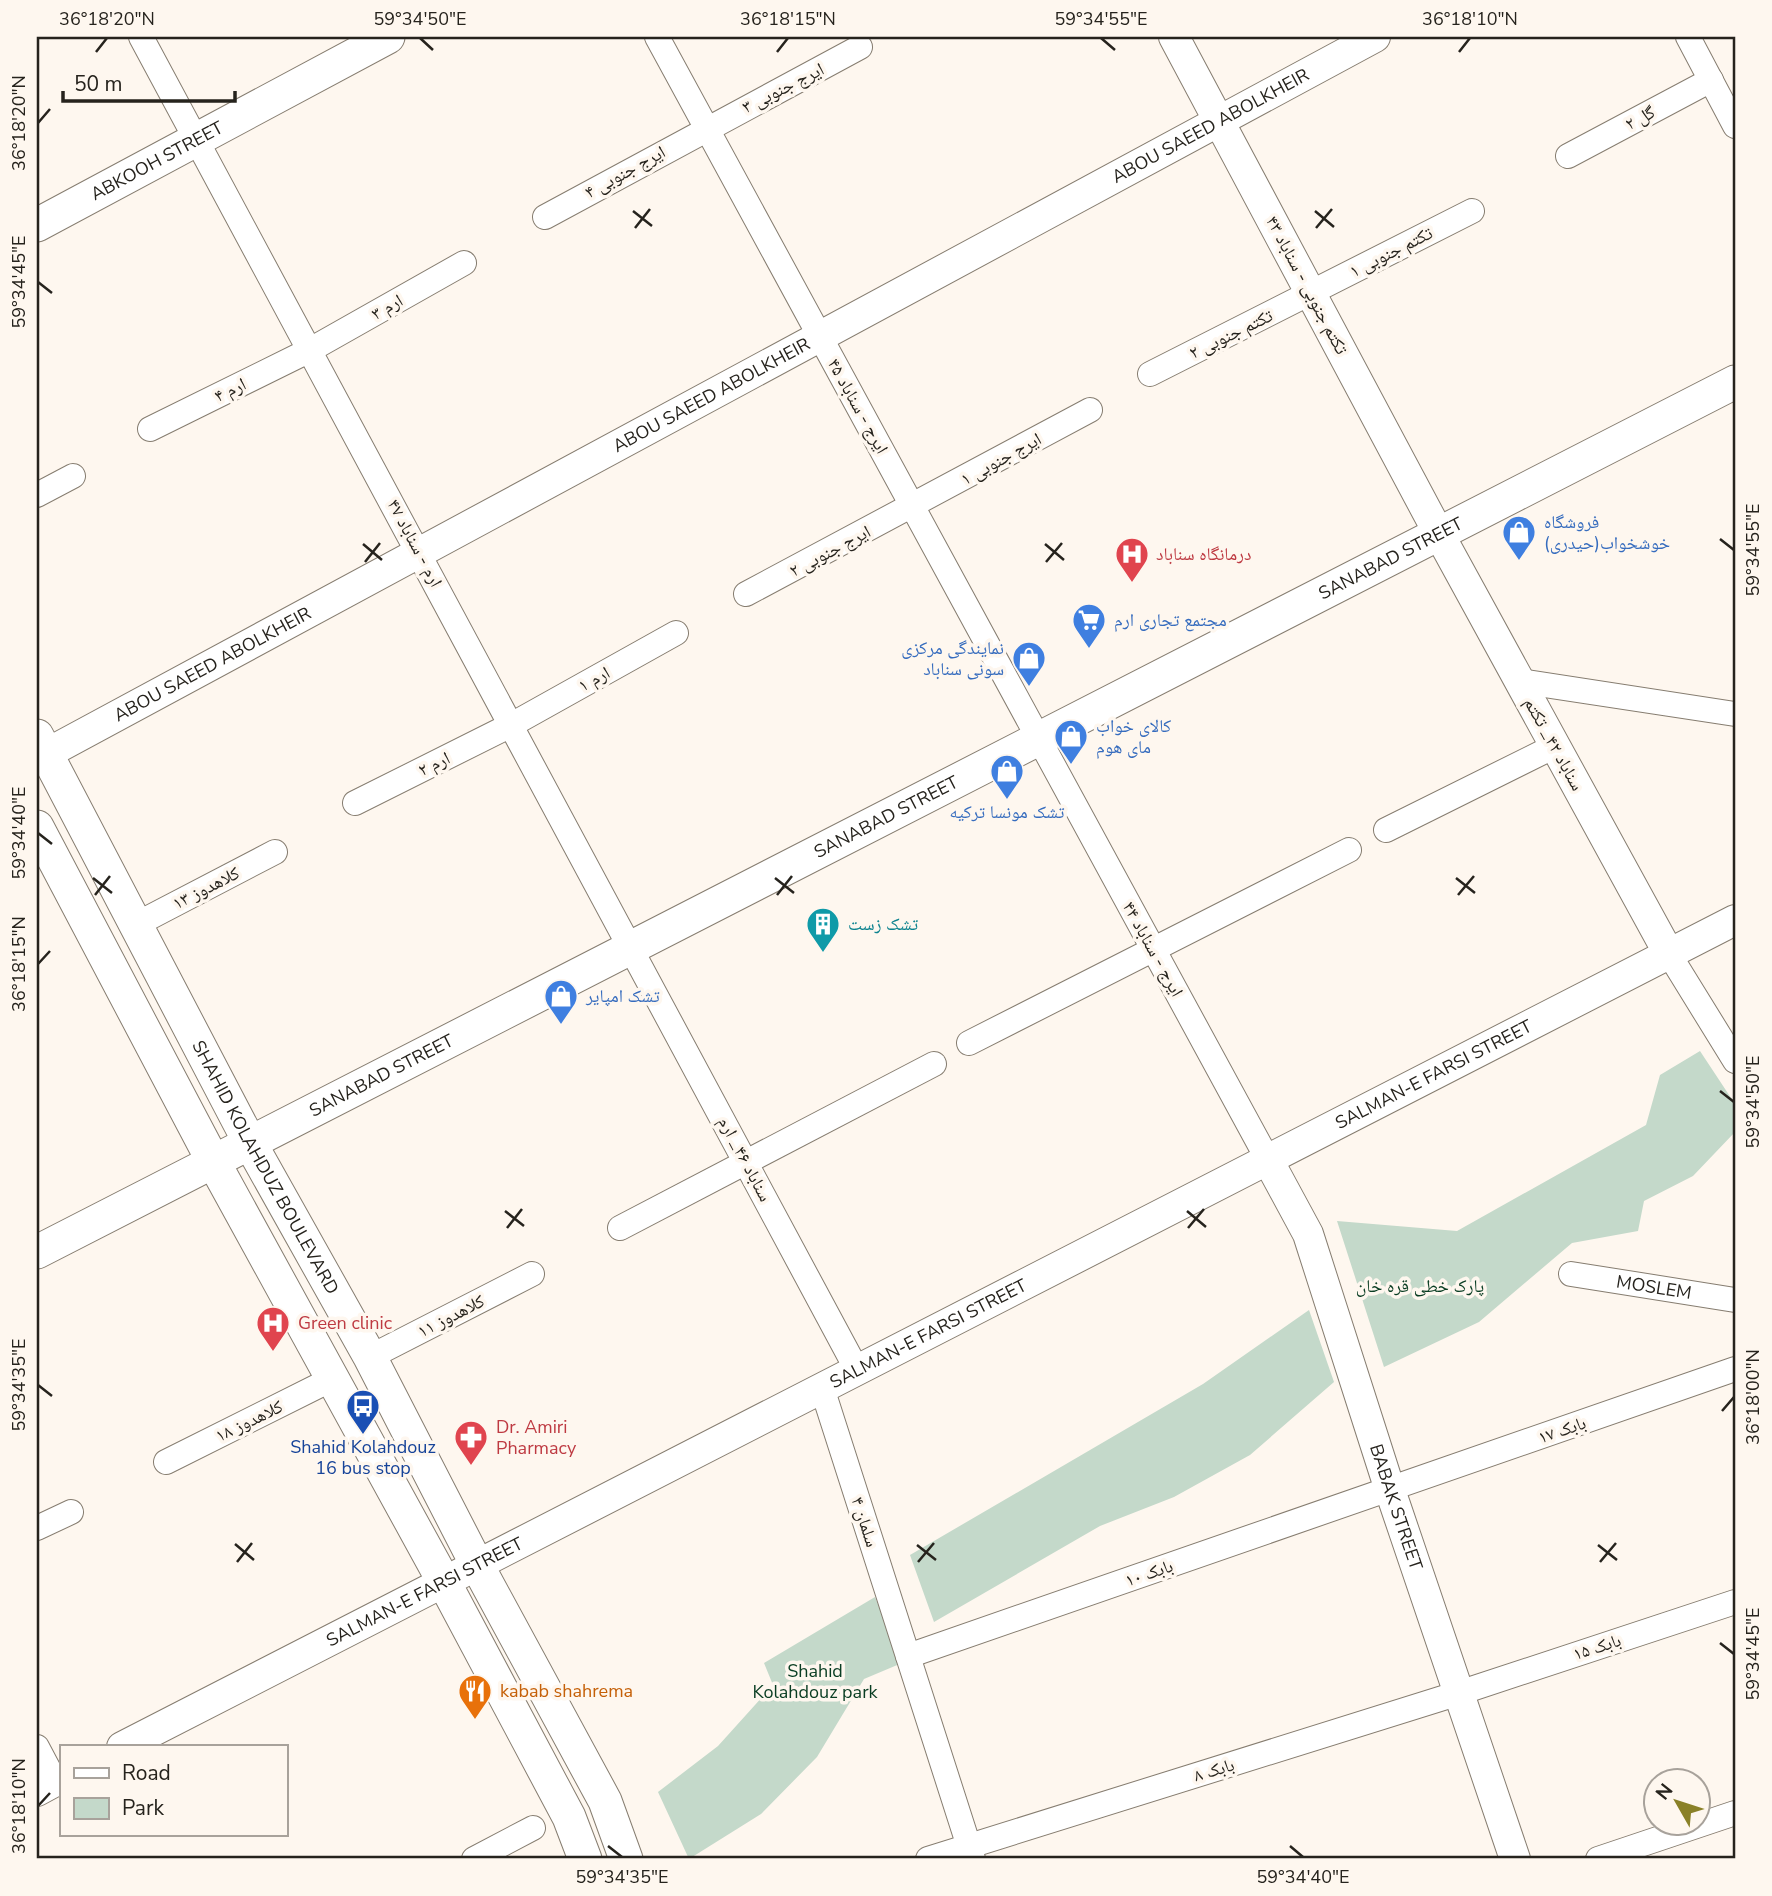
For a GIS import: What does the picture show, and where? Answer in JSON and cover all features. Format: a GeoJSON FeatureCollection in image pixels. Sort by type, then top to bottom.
{"type":"FeatureCollection","features":[{"type":"Feature","properties":{"kind":"main road","name":"ABKOOH STREET"},"geometry":{"type":"LineString","coordinates":[[37,225],[388,37]]}},
{"type":"Feature","properties":{"kind":"main road","name":"SANABAD STREET"},"geometry":{"type":"LineString","coordinates":[[37,1252],[1735,382]]}},
{"type":"Feature","properties":{"kind":"main road","name":"SHAHID KOLAHDUZ BOULEVARD"},"geometry":{"type":"LineString","coordinates":[[41,745],[250,1143],[370,1357],[477,1565],[605,1801],[626,1859]]}},
{"type":"Feature","properties":{"kind":"main road"},"geometry":{"type":"LineString","coordinates":[[37,827],[213,1161],[444,1582],[569,1817],[585,1859]]}},
{"type":"Feature","properties":{"kind":"street","name":"ارم - سناباد ۴۷"},"geometry":{"type":"LineString","coordinates":[[141,37],[513,724],[630,949]]}},
{"type":"Feature","properties":{"kind":"street","name":"ایرج - سناباد ۴۵"},"geometry":{"type":"LineString","coordinates":[[657,37],[1039,739]]}},
{"type":"Feature","properties":{"kind":"street","name":"تکتم جنوبی - سناباد ۴۳"},"geometry":{"type":"LineString","coordinates":[[1174,37],[1439,534]]}},
{"type":"Feature","properties":{"kind":"street","name":"ABOU SAEED ABOLKHEIR"},"geometry":{"type":"LineString","coordinates":[[41,745],[420,552],[1375,37]]}},
{"type":"Feature","properties":{"kind":"street"},"geometry":{"type":"LineString","coordinates":[[1688,37],[1711,80],[1729,100],[1735,126]]}},
{"type":"Feature","properties":{"kind":"street","name":"ایرج جنوبی ۳"},"geometry":{"type":"LineString","coordinates":[[706,128],[860,47]]}},
{"type":"Feature","properties":{"kind":"street","name":"گل ۲"},"geometry":{"type":"LineString","coordinates":[[1568,156],[1711,80]]}},
{"type":"Feature","properties":{"kind":"street","name":"ایرج جنوبی ۴"},"geometry":{"type":"LineString","coordinates":[[545,217],[706,128]]}},
{"type":"Feature","properties":{"kind":"street","name":"تکتم جنوبی ۱"},"geometry":{"type":"LineString","coordinates":[[1311,294],[1472,211]]}},
{"type":"Feature","properties":{"kind":"street","name":"ارم ۳"},"geometry":{"type":"LineString","coordinates":[[310,350],[464,263]]}},
{"type":"Feature","properties":{"kind":"street","name":"تکتم جنوبی ۲"},"geometry":{"type":"LineString","coordinates":[[1150,374],[1311,294]]}},
{"type":"Feature","properties":{"kind":"street","name":"ارم ۴"},"geometry":{"type":"LineString","coordinates":[[150,429],[310,350]]}},
{"type":"Feature","properties":{"kind":"street","name":"ایرج جنوبی ۱"},"geometry":{"type":"LineString","coordinates":[[913,507],[1090,410]]}},
{"type":"Feature","properties":{"kind":"street"},"geometry":{"type":"LineString","coordinates":[[37,495],[73,476]]}},
{"type":"Feature","properties":{"kind":"street","name":"ایرج جنوبی ۲"},"geometry":{"type":"LineString","coordinates":[[746,594],[913,507]]}},
{"type":"Feature","properties":{"kind":"street","name":"سناباد ۴۲_ تکتم"},"geometry":{"type":"LineString","coordinates":[[1439,534],[1669,954]]}},
{"type":"Feature","properties":{"kind":"street","name":"ارم ۱"},"geometry":{"type":"LineString","coordinates":[[513,724],[676,633]]}},
{"type":"Feature","properties":{"kind":"street"},"geometry":{"type":"LineString","coordinates":[[1519,681],[1735,714]]}},
{"type":"Feature","properties":{"kind":"street","name":"ارم ۲"},"geometry":{"type":"LineString","coordinates":[[355,803],[513,724]]}},
{"type":"Feature","properties":{"kind":"street","name":"ایرج - سناباد ۴۴"},"geometry":{"type":"LineString","coordinates":[[1039,739],[1268,1160]]}},
{"type":"Feature","properties":{"kind":"street"},"geometry":{"type":"LineString","coordinates":[[1386,830],[1555,746]]}},
{"type":"Feature","properties":{"kind":"street"},"geometry":{"type":"LineString","coordinates":[[969,1043],[1349,850]]}},
{"type":"Feature","properties":{"kind":"street","name":"کلاهدوز ۱۳"},"geometry":{"type":"LineString","coordinates":[[136,924],[275,852]]}},
{"type":"Feature","properties":{"kind":"street","name":"SALMAN-E FARSI STREET"},"geometry":{"type":"LineString","coordinates":[[126,1745],[1735,920]]}},
{"type":"Feature","properties":{"kind":"street","name":"سناباد ۴۶_ ارم"},"geometry":{"type":"LineString","coordinates":[[630,949],[857,1370]]}},
{"type":"Feature","properties":{"kind":"street"},"geometry":{"type":"LineString","coordinates":[[1669,954],[1735,1061]]}},
{"type":"Feature","properties":{"kind":"street"},"geometry":{"type":"LineString","coordinates":[[620,1228],[934,1064]]}},
{"type":"Feature","properties":{"kind":"street","name":"BABAK STREET"},"geometry":{"type":"LineString","coordinates":[[1268,1160],[1308,1234],[1390,1490],[1515,1859]]}},
{"type":"Feature","properties":{"kind":"street","name":"کلاهدوز ۱۱"},"geometry":{"type":"LineString","coordinates":[[370,1357],[532,1274]]}},
{"type":"Feature","properties":{"kind":"street","name":"MOSLEM"},"geometry":{"type":"LineString","coordinates":[[1571,1274],[1735,1300]]}},
{"type":"Feature","properties":{"kind":"street","name":"بابک ۱۷"},"geometry":{"type":"LineString","coordinates":[[1390,1490],[1735,1369]]}},
{"type":"Feature","properties":{"kind":"street","name":"کلاهدوز ۱۸"},"geometry":{"type":"LineString","coordinates":[[166,1462],[332,1380]]}},
{"type":"Feature","properties":{"kind":"street","name":"سلمان ۴"},"geometry":{"type":"LineString","coordinates":[[822,1388],[971,1853]]}},
{"type":"Feature","properties":{"kind":"street","name":"بابک ۱۰"},"geometry":{"type":"LineString","coordinates":[[908,1656],[1390,1490]]}},
{"type":"Feature","properties":{"kind":"street"},"geometry":{"type":"LineString","coordinates":[[37,1528],[71,1512]]}},
{"type":"Feature","properties":{"kind":"street","name":"بابک ۱۵"},"geometry":{"type":"LineString","coordinates":[[1459,1693],[1735,1602]]}},
{"type":"Feature","properties":{"kind":"street","name":"بابک ۸"},"geometry":{"type":"LineString","coordinates":[[928,1859],[971,1853],[1459,1693]]}},
{"type":"Feature","properties":{"kind":"street"},"geometry":{"type":"LineString","coordinates":[[37,1747],[51,1783]]}},
{"type":"Feature","properties":{"kind":"street"},"geometry":{"type":"LineString","coordinates":[[1598,1859],[1735,1813]]}},
{"type":"Feature","properties":{"kind":"street"},"geometry":{"type":"LineString","coordinates":[[474,1859],[533,1828]]}},
{"type":"Feature","properties":{"kind":"green space","name":"پارک خطی قره خان"},"geometry":{"type":"Polygon","coordinates":[[[1700,1051],[1735,1104],[1735,1132],[1693,1176],[1644,1201],[1638,1231],[1572,1243],[1479,1322],[1384,1367],[1337,1221],[1457,1231],[1646,1125],[1660,1075],[1700,1051]]]}},
{"type":"Feature","properties":{"kind":"green space","name":"پارک خطی قره خان"},"geometry":{"type":"Polygon","coordinates":[[[1309,1310],[1334,1382],[1250,1455],[1174,1497],[1100,1526],[934,1622],[910,1555],[1203,1384],[1309,1310]]]}},
{"type":"Feature","properties":{"kind":"green space","name":"Shahid Kolahdouz park"},"geometry":{"type":"Polygon","coordinates":[[[875,1597],[902,1663],[864,1679],[817,1757],[761,1814],[689,1859],[658,1792],[718,1746],[773,1685],[764,1663],[875,1597]]]}},
{"type":"Feature","properties":{"kind":"place","name":"فروشگاه خوشخواب(حیدری)"},"geometry":{"type":"Point","coordinates":[1519,562]}},
{"type":"Feature","properties":{"kind":"place","name":"درمانگاه سناباد"},"geometry":{"type":"Point","coordinates":[1132,584]}},
{"type":"Feature","properties":{"kind":"place","name":"مجتمع تجاری ارم"},"geometry":{"type":"Point","coordinates":[1089,650]}},
{"type":"Feature","properties":{"kind":"place","name":"نمایندگی مرکزی سونی سناباد"},"geometry":{"type":"Point","coordinates":[1029,688]}},
{"type":"Feature","properties":{"kind":"place","name":"کالای خواب مای هوم"},"geometry":{"type":"Point","coordinates":[1071,766]}},
{"type":"Feature","properties":{"kind":"place","name":"تشک مونسا ترکیه"},"geometry":{"type":"Point","coordinates":[1007,801]}},
{"type":"Feature","properties":{"kind":"place","name":"تشک زست"},"geometry":{"type":"Point","coordinates":[823,954]}},
{"type":"Feature","properties":{"kind":"place","name":"تشک امپایر"},"geometry":{"type":"Point","coordinates":[561,1026]}},
{"type":"Feature","properties":{"kind":"place","name":"Green clinic"},"geometry":{"type":"Point","coordinates":[273,1353]}},
{"type":"Feature","properties":{"kind":"place","name":"Shahid Kolahdouz 16 bus stop"},"geometry":{"type":"Point","coordinates":[363,1436]}},
{"type":"Feature","properties":{"kind":"place","name":"Dr. Amiri Pharmacy"},"geometry":{"type":"Point","coordinates":[471,1467]}},
{"type":"Feature","properties":{"kind":"place","name":"kabab shahrema"},"geometry":{"type":"Point","coordinates":[475,1721]}}]}
